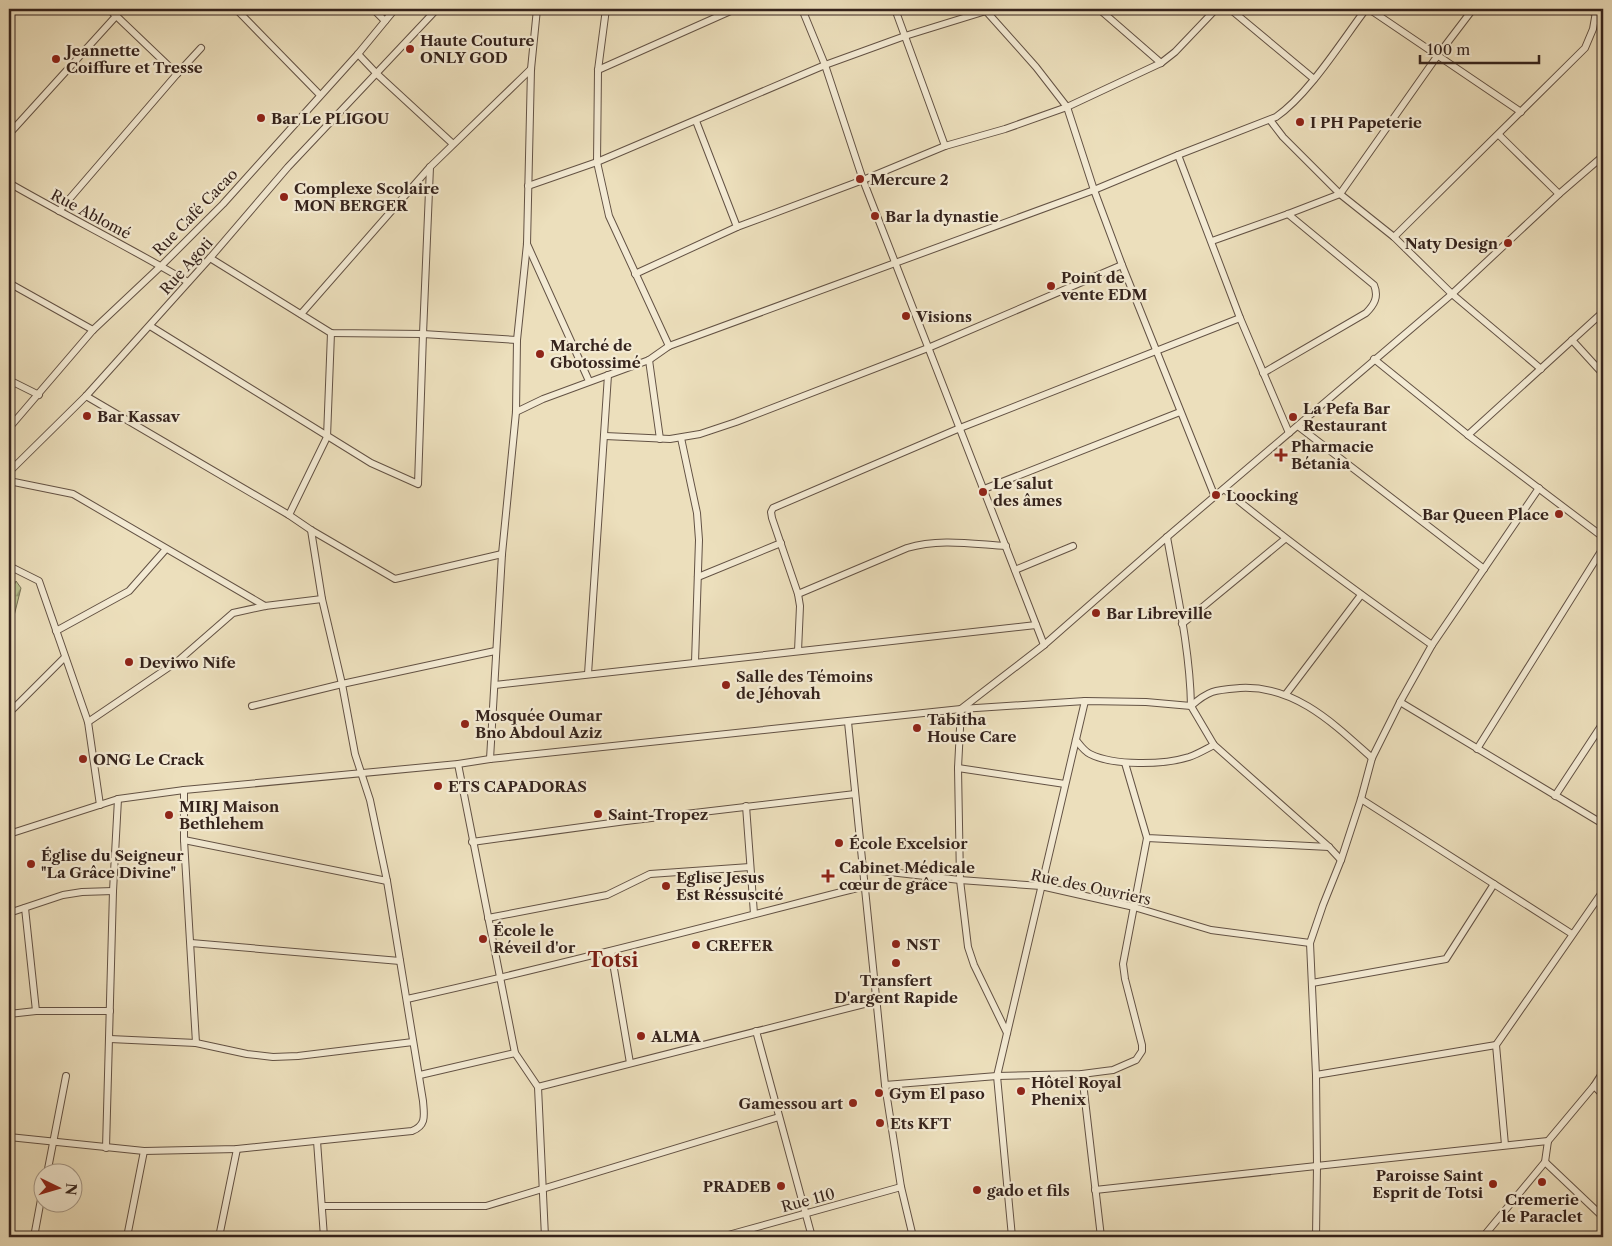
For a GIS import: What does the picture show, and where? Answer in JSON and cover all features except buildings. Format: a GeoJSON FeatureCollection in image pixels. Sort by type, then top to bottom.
{"type":"FeatureCollection","features":[{"type":"Feature","properties":{"kind":"street"},"geometry":{"type":"LineString","coordinates":[[109,9],[177,74]]}},
{"type":"Feature","properties":{"kind":"street"},"geometry":{"type":"LineString","coordinates":[[236,9],[320,95]]}},
{"type":"Feature","properties":{"kind":"street"},"geometry":{"type":"LineString","coordinates":[[373,9],[385,21]]}},
{"type":"Feature","properties":{"kind":"street","name":"Rue Café Cacao"},"geometry":{"type":"LineString","coordinates":[[9,428],[92,330],[162,265],[223,204],[358,54],[395,9]]}},
{"type":"Feature","properties":{"kind":"street","name":"Rue Agoti"},"geometry":{"type":"LineString","coordinates":[[9,472],[86,396],[210,258],[288,167],[437,9]]}},
{"type":"Feature","properties":{"kind":"street"},"geometry":{"type":"LineString","coordinates":[[490,759],[502,554],[516,412],[517,340],[527,244],[531,69],[537,9]]}},
{"type":"Feature","properties":{"kind":"street"},"geometry":{"type":"LineString","coordinates":[[606,9],[598,70],[596,162],[609,216],[669,346]]}},
{"type":"Feature","properties":{"kind":"street"},"geometry":{"type":"LineString","coordinates":[[598,70],[735,9]]}},
{"type":"Feature","properties":{"kind":"street"},"geometry":{"type":"LineString","coordinates":[[802,9],[825,65],[863,180],[1044,645]]}},
{"type":"Feature","properties":{"kind":"street"},"geometry":{"type":"LineString","coordinates":[[896,9],[904,36],[945,146]]}},
{"type":"Feature","properties":{"kind":"street"},"geometry":{"type":"LineString","coordinates":[[1099,9],[1161,63]]}},
{"type":"Feature","properties":{"kind":"street"},"geometry":{"type":"LineString","coordinates":[[635,274],[737,227],[863,180],[945,146],[1005,129],[1067,107],[1161,63],[1175,52],[1216,9]]}},
{"type":"Feature","properties":{"kind":"street"},"geometry":{"type":"LineString","coordinates":[[1230,9],[1314,79]]}},
{"type":"Feature","properties":{"kind":"street"},"geometry":{"type":"LineString","coordinates":[[516,412],[543,399],[649,360],[669,346],[1094,190],[1270,120],[1287,109],[1314,79],[1368,9],[1521,112]]}},
{"type":"Feature","properties":{"kind":"street"},"geometry":{"type":"LineString","coordinates":[[1212,241],[1340,194],[1438,55],[1473,9]]}},
{"type":"Feature","properties":{"kind":"street"},"geometry":{"type":"LineString","coordinates":[[1394,237],[1585,48],[1600,13],[1587,9]]}},
{"type":"Feature","properties":{"kind":"street"},"geometry":{"type":"LineString","coordinates":[[528,186],[596,162],[825,65],[904,36],[988,10],[1067,107],[1094,190],[1122,265],[1215,497]]}},
{"type":"Feature","properties":{"kind":"street"},"geometry":{"type":"LineString","coordinates":[[9,134],[117,15]]}},
{"type":"Feature","properties":{"kind":"street"},"geometry":{"type":"LineString","coordinates":[[58,211],[201,48]]}},
{"type":"Feature","properties":{"kind":"street"},"geometry":{"type":"LineString","coordinates":[[358,54],[453,144]]}},
{"type":"Feature","properties":{"kind":"street"},"geometry":{"type":"LineString","coordinates":[[301,314],[430,167],[531,69]]}},
{"type":"Feature","properties":{"kind":"street"},"geometry":{"type":"LineString","coordinates":[[1270,120],[1283,137],[1340,194],[1394,237],[1452,294],[1541,369]]}},
{"type":"Feature","properties":{"kind":"street"},"geometry":{"type":"LineString","coordinates":[[696,121],[737,227]]}},
{"type":"Feature","properties":{"kind":"street"},"geometry":{"type":"LineString","coordinates":[[1499,135],[1560,194]]}},
{"type":"Feature","properties":{"kind":"street"},"geometry":{"type":"LineString","coordinates":[[1178,156],[1240,318],[1289,433]]}},
{"type":"Feature","properties":{"kind":"street"},"geometry":{"type":"LineString","coordinates":[[1006,1033],[971,957],[960,880],[958,768],[961,709],[1044,645],[1167,537],[1452,294],[1603,156]]}},
{"type":"Feature","properties":{"kind":"street"},"geometry":{"type":"LineString","coordinates":[[150,326],[371,463],[418,484],[430,167]]}},
{"type":"Feature","properties":{"kind":"street","name":"Rue Ablomé"},"geometry":{"type":"LineString","coordinates":[[9,183],[58,211],[162,265],[188,282]]}},
{"type":"Feature","properties":{"kind":"street"},"geometry":{"type":"LineString","coordinates":[[1263,374],[1366,313],[1372,307],[1377,292],[1374,285],[1288,214]]}},
{"type":"Feature","properties":{"kind":"street"},"geometry":{"type":"LineString","coordinates":[[527,244],[589,382]]}},
{"type":"Feature","properties":{"kind":"street"},"geometry":{"type":"LineString","coordinates":[[210,258],[331,333],[423,334],[517,340]]}},
{"type":"Feature","properties":{"kind":"street"},"geometry":{"type":"LineString","coordinates":[[605,436],[660,439],[681,438],[700,434],[928,348],[1122,265]]}},
{"type":"Feature","properties":{"kind":"street"},"geometry":{"type":"LineString","coordinates":[[9,283],[92,330]]}},
{"type":"Feature","properties":{"kind":"street"},"geometry":{"type":"LineString","coordinates":[[1468,435],[1603,312]]}},
{"type":"Feature","properties":{"kind":"street"},"geometry":{"type":"LineString","coordinates":[[798,651],[800,606],[798,594],[772,518],[771,512],[773,508],[960,428],[1240,318]]}},
{"type":"Feature","properties":{"kind":"street"},"geometry":{"type":"LineString","coordinates":[[289,515],[327,437],[331,333]]}},
{"type":"Feature","properties":{"kind":"street"},"geometry":{"type":"LineString","coordinates":[[1572,340],[1603,374]]}},
{"type":"Feature","properties":{"kind":"street"},"geometry":{"type":"LineString","coordinates":[[1374,359],[1468,435],[1603,537]]}},
{"type":"Feature","properties":{"kind":"street"},"geometry":{"type":"LineString","coordinates":[[649,360],[660,439]]}},
{"type":"Feature","properties":{"kind":"street"},"geometry":{"type":"LineString","coordinates":[[588,674],[608,375]]}},
{"type":"Feature","properties":{"kind":"street"},"geometry":{"type":"LineString","coordinates":[[9,380],[38,395]]}},
{"type":"Feature","properties":{"kind":"street"},"geometry":{"type":"LineString","coordinates":[[86,396],[396,580],[502,554]]}},
{"type":"Feature","properties":{"kind":"street"},"geometry":{"type":"LineString","coordinates":[[984,489],[1180,412]]}},
{"type":"Feature","properties":{"kind":"street"},"geometry":{"type":"LineString","coordinates":[[1298,426],[1484,570]]}},
{"type":"Feature","properties":{"kind":"street"},"geometry":{"type":"LineString","coordinates":[[681,438],[697,513],[699,540],[695,662]]}},
{"type":"Feature","properties":{"kind":"street"},"geometry":{"type":"LineString","coordinates":[[9,481],[73,494],[265,606]]}},
{"type":"Feature","properties":{"kind":"street"},"geometry":{"type":"LineString","coordinates":[[1316,1237],[1316,1075],[1310,942],[1341,860],[1372,758],[1400,702],[1432,645],[1539,488]]}},
{"type":"Feature","properties":{"kind":"street"},"geometry":{"type":"LineString","coordinates":[[1224,489],[1285,539],[1432,645]]}},
{"type":"Feature","properties":{"kind":"street"},"geometry":{"type":"LineString","coordinates":[[9,1137],[144,1151],[238,1149],[412,1131],[422,1124],[424,1117],[420,1075],[387,881],[370,800],[355,754],[342,684],[322,599],[311,530]]}},
{"type":"Feature","properties":{"kind":"street"},"geometry":{"type":"LineString","coordinates":[[1167,537],[1190,682],[1190,706],[1214,745],[1329,847],[1341,860]]}},
{"type":"Feature","properties":{"kind":"street"},"geometry":{"type":"LineString","coordinates":[[1182,624],[1285,539]]}},
{"type":"Feature","properties":{"kind":"street"},"geometry":{"type":"LineString","coordinates":[[798,594],[920,544],[944,542],[1006,546]]}},
{"type":"Feature","properties":{"kind":"street"},"geometry":{"type":"LineString","coordinates":[[698,577],[781,544]]}},
{"type":"Feature","properties":{"kind":"street"},"geometry":{"type":"LineString","coordinates":[[1015,570],[1073,546]]}},
{"type":"Feature","properties":{"kind":"street"},"geometry":{"type":"LineString","coordinates":[[1477,749],[1603,548]]}},
{"type":"Feature","properties":{"kind":"street"},"geometry":{"type":"LineString","coordinates":[[56,631],[130,591],[166,549]]}},
{"type":"Feature","properties":{"kind":"street"},"geometry":{"type":"LineString","coordinates":[[9,566],[39,581],[88,722],[100,805]]}},
{"type":"Feature","properties":{"kind":"street"},"geometry":{"type":"LineString","coordinates":[[1286,694],[1361,595]]}},
{"type":"Feature","properties":{"kind":"street"},"geometry":{"type":"LineString","coordinates":[[88,722],[178,661],[233,613],[265,606],[322,599]]}},
{"type":"Feature","properties":{"kind":"street"},"geometry":{"type":"LineString","coordinates":[[495,685],[1036,624]]}},
{"type":"Feature","properties":{"kind":"street"},"geometry":{"type":"LineString","coordinates":[[252,706],[342,684],[496,651]]}},
{"type":"Feature","properties":{"kind":"street"},"geometry":{"type":"LineString","coordinates":[[9,713],[65,657]]}},
{"type":"Feature","properties":{"kind":"street"},"geometry":{"type":"LineString","coordinates":[[9,834],[118,798],[184,790],[458,764],[961,709],[1085,701],[1146,702],[1190,706],[1208,693],[1223,689],[1259,688],[1286,694],[1326,718],[1372,758]]}},
{"type":"Feature","properties":{"kind":"street"},"geometry":{"type":"LineString","coordinates":[[1012,1237],[997,1076],[1085,701]]}},
{"type":"Feature","properties":{"kind":"street"},"geometry":{"type":"LineString","coordinates":[[1400,702],[1603,824]]}},
{"type":"Feature","properties":{"kind":"street"},"geometry":{"type":"LineString","coordinates":[[848,722],[885,1085],[901,1187],[912,1237]]}},
{"type":"Feature","properties":{"kind":"street"},"geometry":{"type":"LineString","coordinates":[[1555,796],[1603,723]]}},
{"type":"Feature","properties":{"kind":"street"},"geometry":{"type":"LineString","coordinates":[[1076,740],[1090,754],[1102,759],[1124,763],[1176,760],[1192,756],[1214,745]]}},
{"type":"Feature","properties":{"kind":"street"},"geometry":{"type":"LineString","coordinates":[[885,1085],[997,1076],[1082,1074],[1113,1070],[1136,1060],[1142,1051],[1142,1045],[1125,979],[1124,964],[1148,838],[1124,763]]}},
{"type":"Feature","properties":{"kind":"street"},"geometry":{"type":"LineString","coordinates":[[458,764],[515,1053],[538,1087],[545,1237]]}},
{"type":"Feature","properties":{"kind":"street"},"geometry":{"type":"LineString","coordinates":[[958,768],[1065,784]]}},
{"type":"Feature","properties":{"kind":"street"},"geometry":{"type":"LineString","coordinates":[[184,790],[184,840],[196,1043]]}},
{"type":"Feature","properties":{"kind":"street"},"geometry":{"type":"LineString","coordinates":[[472,842],[626,821],[855,794]]}},
{"type":"Feature","properties":{"kind":"street"},"geometry":{"type":"LineString","coordinates":[[106,1148],[113,891],[118,798]]}},
{"type":"Feature","properties":{"kind":"street"},"geometry":{"type":"LineString","coordinates":[[1361,799],[1572,934]]}},
{"type":"Feature","properties":{"kind":"street"},"geometry":{"type":"LineString","coordinates":[[746,806],[754,914]]}},
{"type":"Feature","properties":{"kind":"street"},"geometry":{"type":"LineString","coordinates":[[1148,838],[1329,847]]}},
{"type":"Feature","properties":{"kind":"street"},"geometry":{"type":"LineString","coordinates":[[184,840],[387,881]]}},
{"type":"Feature","properties":{"kind":"street"},"geometry":{"type":"LineString","coordinates":[[488,918],[607,894],[650,874],[750,867]]}},
{"type":"Feature","properties":{"kind":"street","name":"Rue des Ouvriers"},"geometry":{"type":"LineString","coordinates":[[863,869],[960,880],[1041,886],[1134,907],[1211,930],[1310,942]]}},
{"type":"Feature","properties":{"kind":"street"},"geometry":{"type":"LineString","coordinates":[[1312,983],[1446,958],[1494,884]]}},
{"type":"Feature","properties":{"kind":"street"},"geometry":{"type":"LineString","coordinates":[[407,999],[611,951],[865,886]]}},
{"type":"Feature","properties":{"kind":"street"},"geometry":{"type":"LineString","coordinates":[[9,913],[63,895],[113,891]]}},
{"type":"Feature","properties":{"kind":"street"},"geometry":{"type":"LineString","coordinates":[[1506,1145],[1496,1046],[1603,891]]}},
{"type":"Feature","properties":{"kind":"street"},"geometry":{"type":"LineString","coordinates":[[25,908],[36,1011]]}},
{"type":"Feature","properties":{"kind":"street"},"geometry":{"type":"LineString","coordinates":[[191,943],[400,960]]}},
{"type":"Feature","properties":{"kind":"street"},"geometry":{"type":"LineString","coordinates":[[611,951],[630,1063]]}},
{"type":"Feature","properties":{"kind":"street"},"geometry":{"type":"LineString","coordinates":[[538,1087],[876,1001]]}},
{"type":"Feature","properties":{"kind":"street"},"geometry":{"type":"LineString","coordinates":[[9,1014],[36,1011],[110,1011]]}},
{"type":"Feature","properties":{"kind":"street"},"geometry":{"type":"LineString","coordinates":[[756,1031],[812,1237]]}},
{"type":"Feature","properties":{"kind":"street"},"geometry":{"type":"LineString","coordinates":[[110,1039],[196,1043],[247,1054],[273,1057],[298,1056],[413,1042]]}},
{"type":"Feature","properties":{"kind":"street"},"geometry":{"type":"LineString","coordinates":[[1316,1075],[1496,1046]]}},
{"type":"Feature","properties":{"kind":"street"},"geometry":{"type":"LineString","coordinates":[[420,1075],[515,1053]]}},
{"type":"Feature","properties":{"kind":"street"},"geometry":{"type":"LineString","coordinates":[[1483,1237],[1545,1162],[1548,1141],[1594,1086],[1603,1072]]}},
{"type":"Feature","properties":{"kind":"street"},"geometry":{"type":"LineString","coordinates":[[1082,1074],[1101,1237]]}},
{"type":"Feature","properties":{"kind":"street"},"geometry":{"type":"LineString","coordinates":[[49,1164],[66,1076]]}},
{"type":"Feature","properties":{"kind":"street"},"geometry":{"type":"LineString","coordinates":[[1594,1086],[1603,1095]]}},
{"type":"Feature","properties":{"kind":"street"},"geometry":{"type":"LineString","coordinates":[[322,1206],[480,1207],[779,1117]]}},
{"type":"Feature","properties":{"kind":"street"},"geometry":{"type":"LineString","coordinates":[[317,1141],[324,1237]]}},
{"type":"Feature","properties":{"kind":"street"},"geometry":{"type":"LineString","coordinates":[[1095,1190],[1548,1141]]}},
{"type":"Feature","properties":{"kind":"street"},"geometry":{"type":"LineString","coordinates":[[219,1237],[238,1149]]}},
{"type":"Feature","properties":{"kind":"street"},"geometry":{"type":"LineString","coordinates":[[126,1237],[144,1151]]}},
{"type":"Feature","properties":{"kind":"street"},"geometry":{"type":"LineString","coordinates":[[1545,1162],[1603,1217]]}},
{"type":"Feature","properties":{"kind":"street","name":"Rue 110"},"geometry":{"type":"LineString","coordinates":[[721,1237],[901,1187]]}},
{"type":"Feature","properties":{"kind":"street"},"geometry":{"type":"LineString","coordinates":[[34,1237],[38,1214]]}},
{"type":"Feature","properties":{"kind":"green space"},"geometry":{"type":"Polygon","coordinates":[[[16,581],[21,588],[14,616],[9,624],[9,596],[16,581]]]}},
{"type":"Feature","properties":{"kind":"place","name":"Haute Couture ONLY GOD"},"geometry":{"type":"Point","coordinates":[410,49]}},
{"type":"Feature","properties":{"kind":"place","name":"Jeannette Coiffure et Tresse"},"geometry":{"type":"Point","coordinates":[56,59]}},
{"type":"Feature","properties":{"kind":"place","name":"Bar Le PLIGOU"},"geometry":{"type":"Point","coordinates":[261,118]}},
{"type":"Feature","properties":{"kind":"place","name":"I PH Papeterie"},"geometry":{"type":"Point","coordinates":[1300,122]}},
{"type":"Feature","properties":{"kind":"place","name":"Mercure 2"},"geometry":{"type":"Point","coordinates":[860,179]}},
{"type":"Feature","properties":{"kind":"place","name":"Complexe Scolaire MON BERGER"},"geometry":{"type":"Point","coordinates":[284,197]}},
{"type":"Feature","properties":{"kind":"place","name":"Bar la dynastie"},"geometry":{"type":"Point","coordinates":[875,216]}},
{"type":"Feature","properties":{"kind":"place","name":"Naty Design"},"geometry":{"type":"Point","coordinates":[1508,243]}},
{"type":"Feature","properties":{"kind":"place","name":"Point de vente EDM"},"geometry":{"type":"Point","coordinates":[1051,286]}},
{"type":"Feature","properties":{"kind":"place","name":"Visions"},"geometry":{"type":"Point","coordinates":[906,316]}},
{"type":"Feature","properties":{"kind":"place","name":"Marché de Gbotossimé"},"geometry":{"type":"Point","coordinates":[540,354]}},
{"type":"Feature","properties":{"kind":"place","name":"Bar Kassav"},"geometry":{"type":"Point","coordinates":[87,416]}},
{"type":"Feature","properties":{"kind":"place","name":"La Pefa Bar Restaurant"},"geometry":{"type":"Point","coordinates":[1293,417]}},
{"type":"Feature","properties":{"kind":"place","name":"Pharmacie Bétania"},"geometry":{"type":"Point","coordinates":[1281,455]}},
{"type":"Feature","properties":{"kind":"place","name":"Le salut des âmes"},"geometry":{"type":"Point","coordinates":[983,492]}},
{"type":"Feature","properties":{"kind":"place","name":"Loocking"},"geometry":{"type":"Point","coordinates":[1216,495]}},
{"type":"Feature","properties":{"kind":"place","name":"Bar Queen Place"},"geometry":{"type":"Point","coordinates":[1559,514]}},
{"type":"Feature","properties":{"kind":"place","name":"Bar Libreville"},"geometry":{"type":"Point","coordinates":[1096,613]}},
{"type":"Feature","properties":{"kind":"place","name":"Deviwo Nife"},"geometry":{"type":"Point","coordinates":[129,662]}},
{"type":"Feature","properties":{"kind":"place","name":"Salle des Témoins de Jéhovah"},"geometry":{"type":"Point","coordinates":[726,685]}},
{"type":"Feature","properties":{"kind":"place","name":"Mosquée Oumar Bno Abdoul Aziz"},"geometry":{"type":"Point","coordinates":[465,724]}},
{"type":"Feature","properties":{"kind":"place","name":"Tabitha House Care"},"geometry":{"type":"Point","coordinates":[917,728]}},
{"type":"Feature","properties":{"kind":"place","name":"ONG Le Crack"},"geometry":{"type":"Point","coordinates":[83,759]}},
{"type":"Feature","properties":{"kind":"place","name":"ETS CAPADORAS"},"geometry":{"type":"Point","coordinates":[438,786]}},
{"type":"Feature","properties":{"kind":"place","name":"Saint-Tropez"},"geometry":{"type":"Point","coordinates":[598,814]}},
{"type":"Feature","properties":{"kind":"place","name":"MIRJ Maison Bethlehem"},"geometry":{"type":"Point","coordinates":[169,815]}},
{"type":"Feature","properties":{"kind":"place","name":"École Excelsior"},"geometry":{"type":"Point","coordinates":[839,843]}},
{"type":"Feature","properties":{"kind":"place","name":"Église du Seigneur \"La Grâce Divine\""},"geometry":{"type":"Point","coordinates":[31,864]}},
{"type":"Feature","properties":{"kind":"place","name":"Cabinet Médicale cœur de grâce"},"geometry":{"type":"Point","coordinates":[828,876]}},
{"type":"Feature","properties":{"kind":"place","name":"Eglise Jesus Est Réssuscité"},"geometry":{"type":"Point","coordinates":[666,886]}},
{"type":"Feature","properties":{"kind":"place","name":"École le Réveil d'or"},"geometry":{"type":"Point","coordinates":[483,939]}},
{"type":"Feature","properties":{"kind":"place","name":"NST"},"geometry":{"type":"Point","coordinates":[896,944]}},
{"type":"Feature","properties":{"kind":"place","name":"CREFER"},"geometry":{"type":"Point","coordinates":[696,945]}},
{"type":"Feature","properties":{"kind":"place","name":"Transfert D'argent Rapide"},"geometry":{"type":"Point","coordinates":[896,963]}},
{"type":"Feature","properties":{"kind":"place","name":"ALMA"},"geometry":{"type":"Point","coordinates":[641,1036]}},
{"type":"Feature","properties":{"kind":"place","name":"Hôtel Royal Phenix"},"geometry":{"type":"Point","coordinates":[1021,1091]}},
{"type":"Feature","properties":{"kind":"place","name":"Gym El paso"},"geometry":{"type":"Point","coordinates":[879,1093]}},
{"type":"Feature","properties":{"kind":"place","name":"Gamessou art"},"geometry":{"type":"Point","coordinates":[853,1103]}},
{"type":"Feature","properties":{"kind":"place","name":"Ets KFT"},"geometry":{"type":"Point","coordinates":[880,1123]}},
{"type":"Feature","properties":{"kind":"place","name":"Cremerie le Paraclet"},"geometry":{"type":"Point","coordinates":[1542,1182]}},
{"type":"Feature","properties":{"kind":"place","name":"Paroisse Saint Esprit de Totsi"},"geometry":{"type":"Point","coordinates":[1493,1184]}},
{"type":"Feature","properties":{"kind":"place","name":"PRADEB"},"geometry":{"type":"Point","coordinates":[781,1186]}},
{"type":"Feature","properties":{"kind":"place","name":"gado et fils"},"geometry":{"type":"Point","coordinates":[977,1190]}},
{"type":"Feature","properties":{"kind":"district","name":"Totsi"},"geometry":{"type":"Point","coordinates":[613,960]}}]}
